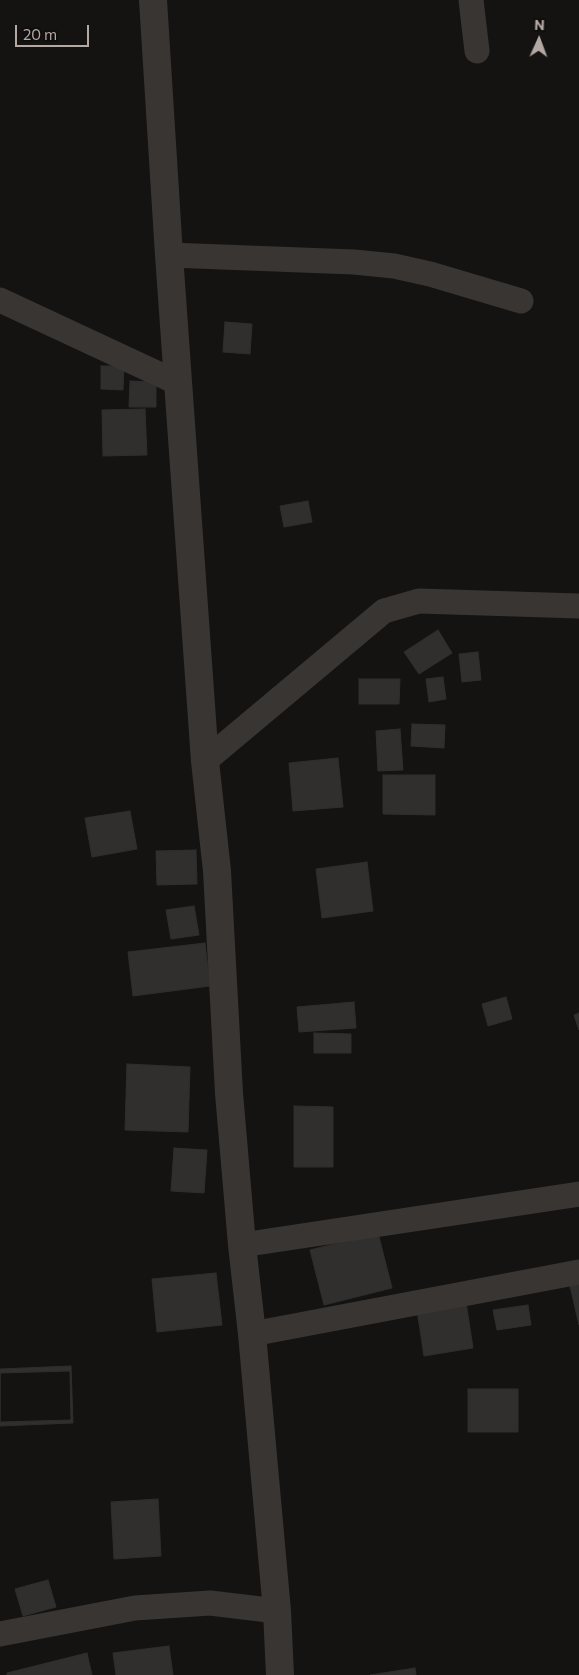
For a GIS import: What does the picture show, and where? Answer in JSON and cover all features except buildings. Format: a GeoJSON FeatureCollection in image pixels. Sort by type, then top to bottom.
{"type":"FeatureCollection","features":[{"type":"Feature","properties":{"kind":"street"},"geometry":{"type":"LineString","coordinates":[[153,0],[205,761],[217,871],[229,1093],[277,1611],[280,1675]]}},
{"type":"Feature","properties":{"kind":"street"},"geometry":{"type":"LineString","coordinates":[[471,0],[477,51]]}},
{"type":"Feature","properties":{"kind":"street"},"geometry":{"type":"LineString","coordinates":[[169,255],[354,262],[394,266],[430,274],[521,301]]}},
{"type":"Feature","properties":{"kind":"street"},"geometry":{"type":"LineString","coordinates":[[0,300],[178,383]]}},
{"type":"Feature","properties":{"kind":"street"},"geometry":{"type":"LineString","coordinates":[[205,761],[384,611],[419,601],[579,606]]}},
{"type":"Feature","properties":{"kind":"street"},"geometry":{"type":"LineString","coordinates":[[242,1245],[579,1194]]}},
{"type":"Feature","properties":{"kind":"street"},"geometry":{"type":"LineString","coordinates":[[252,1334],[579,1272]]}},
{"type":"Feature","properties":{"kind":"street"},"geometry":{"type":"LineString","coordinates":[[0,1634],[136,1608],[210,1603],[277,1611]]}}]}
